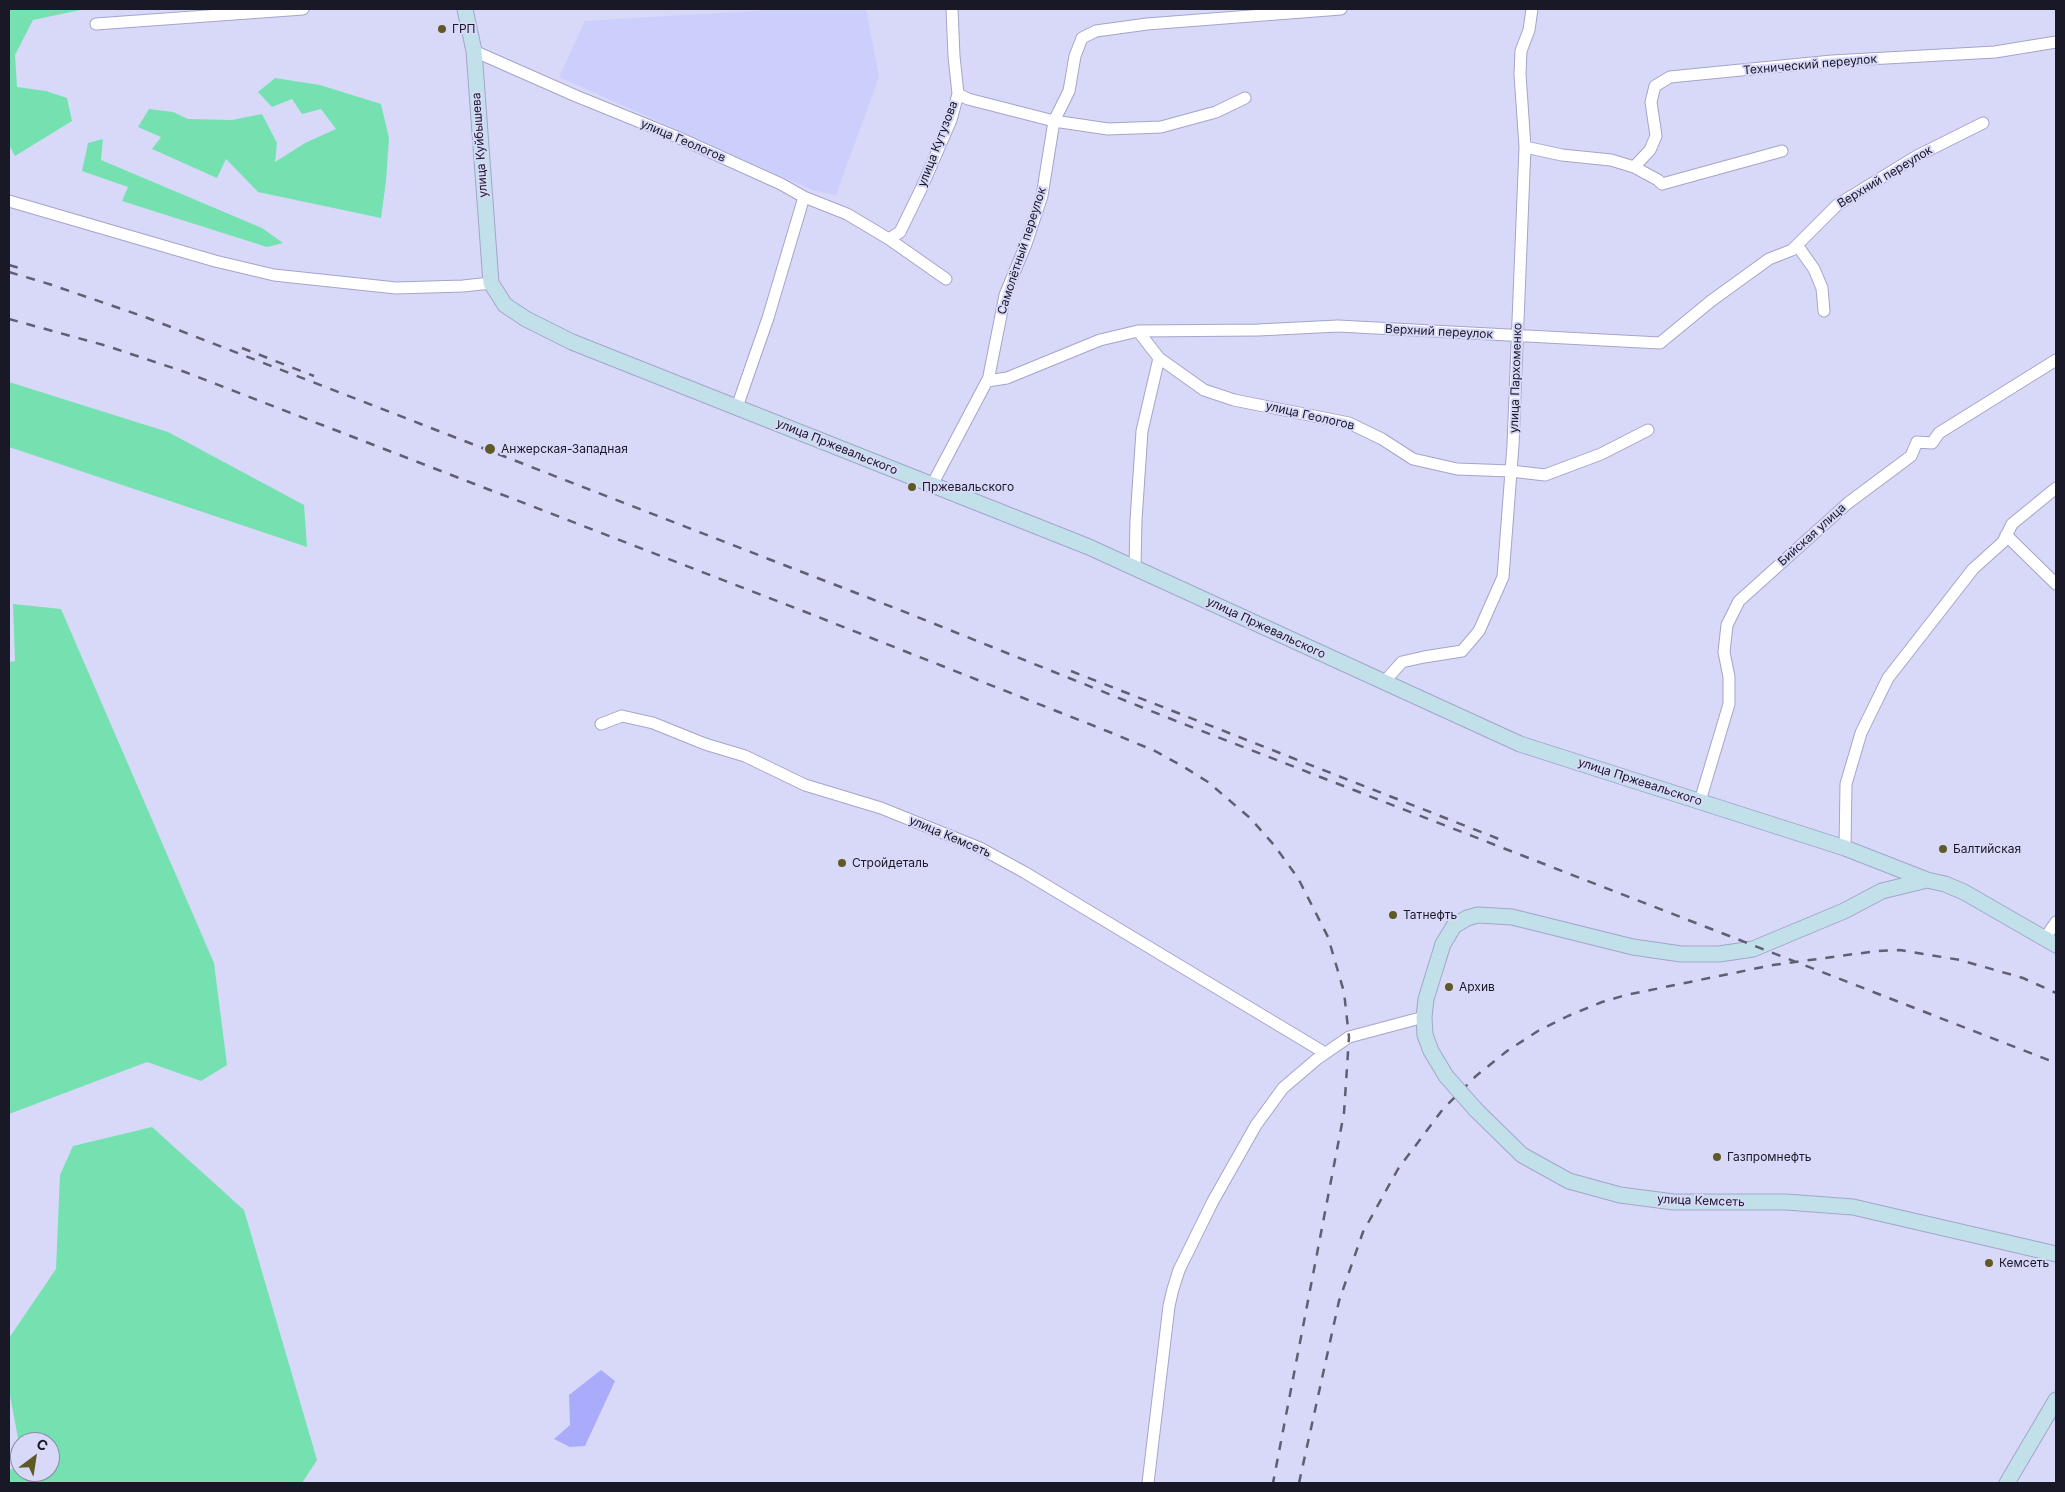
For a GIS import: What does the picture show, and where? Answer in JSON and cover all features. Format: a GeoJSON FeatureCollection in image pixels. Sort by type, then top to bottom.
{"type":"FeatureCollection","features":[{"type":"Feature","properties":{"kind":"street"},"geometry":{"type":"LineString","coordinates":[[96,24],[303,9]]}},
{"type":"Feature","properties":{"kind":"street","name":"улица Куйбышева"},"geometry":{"type":"LineString","coordinates":[[465,9],[474,51],[490,283]]}},
{"type":"Feature","properties":{"kind":"street","name":"улица Кутузова"},"geometry":{"type":"LineString","coordinates":[[889,239],[900,232],[921,190],[951,120],[958,94],[952,9]]}},
{"type":"Feature","properties":{"kind":"street","name":"Самолётный переулок"},"geometry":{"type":"LineString","coordinates":[[932,485],[987,381],[1005,295],[1026,244],[1042,196],[1054,121],[1070,91],[1075,56],[1082,38],[1096,32],[1147,24],[1342,9]]}},
{"type":"Feature","properties":{"kind":"street","name":"улица Пархоменко"},"geometry":{"type":"LineString","coordinates":[[1384,682],[1402,662],[1462,651],[1479,631],[1503,577],[1511,471],[1525,147],[1520,74],[1522,51],[1529,30],[1532,9]]}},
{"type":"Feature","properties":{"kind":"street","name":"Технический переулок"},"geometry":{"type":"LineString","coordinates":[[1634,167],[1650,150],[1656,136],[1651,102],[1655,86],[1670,77],[1832,61],[1995,52],[2056,42]]}},
{"type":"Feature","properties":{"kind":"street","name":"улица Геологов"},"geometry":{"type":"LineString","coordinates":[[474,51],[576,96],[677,137],[781,184],[804,197],[847,214],[889,239],[946,278]]}},
{"type":"Feature","properties":{"kind":"street"},"geometry":{"type":"LineString","coordinates":[[958,94],[968,100],[1054,121],[1108,129],[1161,127],[1216,112],[1245,98]]}},
{"type":"Feature","properties":{"kind":"street","name":"Верхний переулок"},"geometry":{"type":"LineString","coordinates":[[1138,331],[1258,330],[1338,326],[1660,343],[1711,301],[1769,259],[1792,250],[1837,205],[1917,156],[1983,124]]}},
{"type":"Feature","properties":{"kind":"street"},"geometry":{"type":"LineString","coordinates":[[1525,147],[1562,155],[1610,160],[1634,167],[1662,184],[1782,151]]}},
{"type":"Feature","properties":{"kind":"street"},"geometry":{"type":"LineString","coordinates":[[737,407],[768,318],[804,197]]}},
{"type":"Feature","properties":{"kind":"street"},"geometry":{"type":"LineString","coordinates":[[9,201],[215,261],[274,274],[396,288],[464,286],[490,283]]}},
{"type":"Feature","properties":{"kind":"street"},"geometry":{"type":"LineString","coordinates":[[1797,245],[1814,269],[1822,288],[1824,311]]}},
{"type":"Feature","properties":{"kind":"street","name":"улица Пржевальского"},"geometry":{"type":"LineString","coordinates":[[490,283],[505,305],[526,319],[572,342],[1089,546],[1520,744],[1845,848],[1927,880],[1945,884],[1964,892],[2050,941]]}},
{"type":"Feature","properties":{"kind":"street"},"geometry":{"type":"LineString","coordinates":[[987,381],[1007,378],[1100,340],[1138,331]]}},
{"type":"Feature","properties":{"kind":"street","name":"улица Геологов"},"geometry":{"type":"LineString","coordinates":[[1138,331],[1159,358],[1204,390],[1234,400],[1349,423],[1382,439],[1414,459],[1457,469],[1511,471],[1545,475],[1601,454],[1648,430]]}},
{"type":"Feature","properties":{"kind":"street"},"geometry":{"type":"LineString","coordinates":[[1135,568],[1142,431],[1159,358]]}},
{"type":"Feature","properties":{"kind":"street","name":"Бийская улица"},"geometry":{"type":"LineString","coordinates":[[1700,802],[1729,704],[1730,677],[1724,652],[1726,624],[1739,601],[1848,503],[1911,456],[1917,442],[1932,443],[1939,433],[2056,360]]}},
{"type":"Feature","properties":{"kind":"street"},"geometry":{"type":"LineString","coordinates":[[1845,848],[1846,784],[1860,733],[1888,678],[1973,569],[2003,542],[2012,524],[2056,488]]}},
{"type":"Feature","properties":{"kind":"street"},"geometry":{"type":"LineString","coordinates":[[2006,535],[2056,584]]}},
{"type":"Feature","properties":{"kind":"street","name":"улица Кемсеть"},"geometry":{"type":"LineString","coordinates":[[601,724],[622,716],[652,722],[705,744],[745,756],[805,785],[881,808],[980,848],[1024,872],[1321,1056]]}},
{"type":"Feature","properties":{"kind":"street","name":"улица Кемсеть"},"geometry":{"type":"LineString","coordinates":[[1927,880],[1882,891],[1844,911],[1753,949],[1713,955],[1681,954],[1633,948],[1512,917],[1478,915],[1468,918],[1454,926],[1443,944],[1430,980],[1424,1017],[1431,1051],[1446,1076],[1476,1110],[1528,1159],[1570,1181],[1620,1195],[1674,1202],[1786,1202],[1853,1207],[2056,1254]]}},
{"type":"Feature","properties":{"kind":"street"},"geometry":{"type":"LineString","coordinates":[[2050,941],[2056,922]]}},
{"type":"Feature","properties":{"kind":"street"},"geometry":{"type":"LineString","coordinates":[[1148,1483],[1169,1306],[1179,1270],[1214,1201],[1270,1104],[1283,1088],[1321,1056],[1349,1037],[1424,1017]]}},
{"type":"Feature","properties":{"kind":"street"},"geometry":{"type":"LineString","coordinates":[[2007,1483],[2056,1400]]}},
{"type":"Feature","properties":{"kind":"shaded area"},"geometry":{"type":"Polygon","coordinates":[[[787,9],[866,9],[879,77],[836,195],[812,190],[559,77],[585,21],[787,9]]]}},
{"type":"Feature","properties":{"kind":"green space"},"geometry":{"type":"Polygon","coordinates":[[[9,9],[85,9],[33,20],[15,55],[17,87],[46,91],[67,98],[72,121],[15,156],[9,145],[9,9]]]}},
{"type":"Feature","properties":{"kind":"green space"},"geometry":{"type":"Polygon","coordinates":[[[275,78],[320,85],[381,104],[389,138],[381,218],[258,192],[226,159],[217,178],[152,149],[161,137],[138,127],[149,109],[173,112],[188,119],[232,120],[262,114],[277,143],[275,162],[305,143],[336,129],[321,109],[302,114],[292,99],[272,107],[258,92],[275,78]]]}},
{"type":"Feature","properties":{"kind":"green space"},"geometry":{"type":"Polygon","coordinates":[[[103,139],[101,160],[262,228],[283,243],[267,247],[122,201],[128,187],[82,171],[88,143],[103,139]]]}},
{"type":"Feature","properties":{"kind":"green space"},"geometry":{"type":"Polygon","coordinates":[[[9,382],[168,432],[304,505],[307,547],[9,447],[9,382]]]}},
{"type":"Feature","properties":{"kind":"green space"},"geometry":{"type":"Polygon","coordinates":[[[13,604],[61,609],[214,963],[227,1065],[201,1081],[147,1062],[9,1114],[9,662],[15,661],[13,604]]]}},
{"type":"Feature","properties":{"kind":"green space"},"geometry":{"type":"Polygon","coordinates":[[[152,1127],[244,1210],[317,1460],[302,1483],[9,1483],[10,1470],[10,1482],[60,1482],[60,1432],[17,1432],[9,1390],[9,1338],[56,1269],[60,1175],[73,1146],[152,1127]]]}},
{"type":"Feature","properties":{"kind":"water"},"geometry":{"type":"Polygon","coordinates":[[[601,1370],[615,1381],[585,1446],[570,1447],[554,1439],[570,1425],[569,1395],[601,1370]]]}},
{"type":"Feature","properties":{"kind":"railway"},"geometry":{"type":"LineString","coordinates":[[9,265],[26,270]]}},
{"type":"Feature","properties":{"kind":"railway"},"geometry":{"type":"LineString","coordinates":[[9,272],[145,317],[900,610],[1166,717],[2056,1063]]}},
{"type":"Feature","properties":{"kind":"railway"},"geometry":{"type":"LineString","coordinates":[[9,319],[107,346],[185,372],[803,611],[1112,733],[1155,751],[1184,767],[1208,782],[1250,818],[1274,845],[1298,878],[1328,937],[1344,992],[1349,1037],[1344,1113],[1273,1483]]}},
{"type":"Feature","properties":{"kind":"railway"},"geometry":{"type":"LineString","coordinates":[[242,348],[314,376]]}},
{"type":"Feature","properties":{"kind":"railway"},"geometry":{"type":"LineString","coordinates":[[1071,671],[1504,841]]}},
{"type":"Feature","properties":{"kind":"railway"},"geometry":{"type":"LineString","coordinates":[[1299,1483],[1339,1301],[1363,1232],[1398,1169],[1443,1109],[1476,1076],[1507,1051],[1538,1031],[1568,1016],[1602,1002],[1626,995],[1773,965],[1877,951],[1900,950],[1960,960],[2023,978],[2056,993]]}},
{"type":"Feature","properties":{"kind":"place","name":"ГРП"},"geometry":{"type":"Point","coordinates":[442,29]}},
{"type":"Feature","properties":{"kind":"place","name":"Анжерская-Западная"},"geometry":{"type":"Point","coordinates":[490,449]}},
{"type":"Feature","properties":{"kind":"place","name":"Пржевальского"},"geometry":{"type":"Point","coordinates":[912,487]}},
{"type":"Feature","properties":{"kind":"place","name":"Балтийская"},"geometry":{"type":"Point","coordinates":[1943,849]}},
{"type":"Feature","properties":{"kind":"place","name":"Стройдеталь"},"geometry":{"type":"Point","coordinates":[842,863]}},
{"type":"Feature","properties":{"kind":"place","name":"Татнефть"},"geometry":{"type":"Point","coordinates":[1393,915]}},
{"type":"Feature","properties":{"kind":"place","name":"Архив"},"geometry":{"type":"Point","coordinates":[1449,987]}},
{"type":"Feature","properties":{"kind":"place","name":"Газпромнефть"},"geometry":{"type":"Point","coordinates":[1717,1157]}},
{"type":"Feature","properties":{"kind":"place","name":"Кемсеть"},"geometry":{"type":"Point","coordinates":[1989,1263]}}]}
